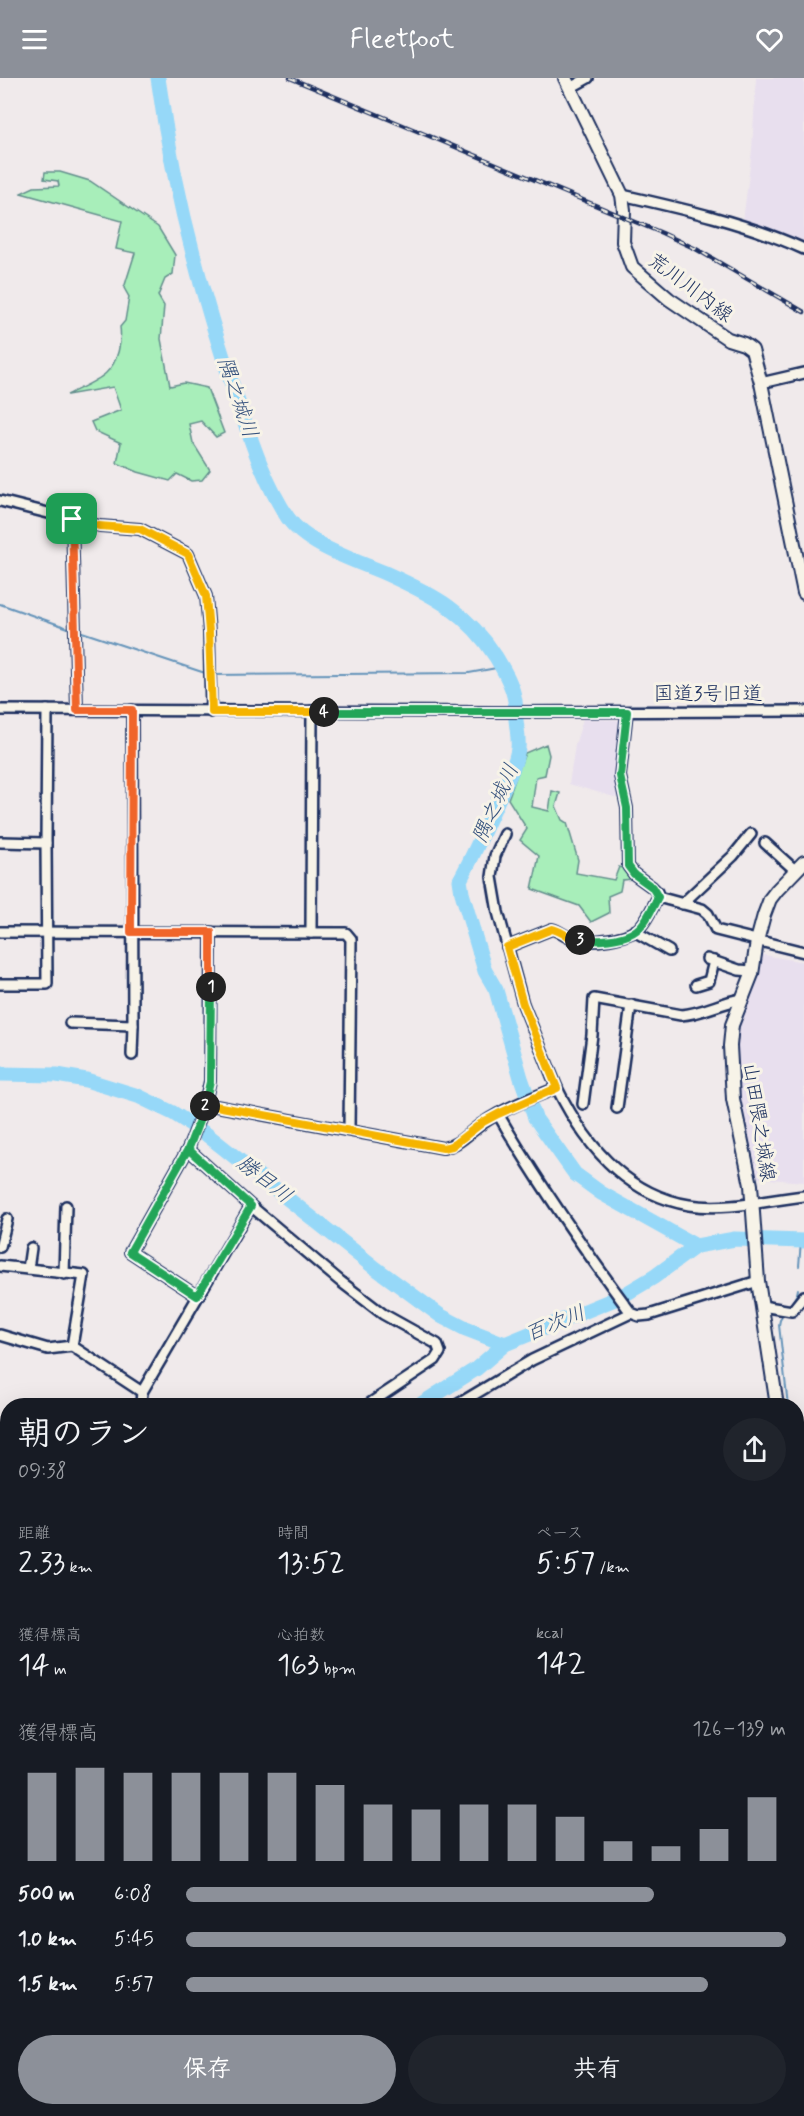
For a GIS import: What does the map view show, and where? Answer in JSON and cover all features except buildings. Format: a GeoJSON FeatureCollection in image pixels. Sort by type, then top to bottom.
{"type":"FeatureCollection","features":[{"type":"Feature","properties":{"kind":"main road","name":"荒川川内線"},"geometry":{"type":"LineString","coordinates":[[567,83],[621,195],[624,210],[623,242],[633,267],[669,299],[728,339],[744,344],[752,350],[761,383],[804,593]]}},
{"type":"Feature","properties":{"kind":"main road","name":"山田隈之城線"},"geometry":{"type":"LineString","coordinates":[[776,1398],[758,1276],[748,1167],[733,1099],[732,1024],[752,971],[757,941],[770,899],[800,867]]}},
{"type":"Feature","properties":{"kind":"street"},"geometry":{"type":"LineString","coordinates":[[567,83],[588,78]]}},
{"type":"Feature","properties":{"kind":"street"},"geometry":{"type":"LineString","coordinates":[[621,195],[696,211],[786,240],[804,249]]}},
{"type":"Feature","properties":{"kind":"street"},"geometry":{"type":"LineString","coordinates":[[761,383],[804,373]]}},
{"type":"Feature","properties":{"kind":"street"},"geometry":{"type":"LineString","coordinates":[[0,501],[99,526],[140,529],[188,554],[206,596],[212,712]]}},
{"type":"Feature","properties":{"kind":"street"},"geometry":{"type":"LineString","coordinates":[[72,519],[77,710]]}},
{"type":"Feature","properties":{"kind":"street","name":"国道3号旧道"},"geometry":{"type":"LineString","coordinates":[[0,710],[804,711]]}},
{"type":"Feature","properties":{"kind":"street"},"geometry":{"type":"LineString","coordinates":[[0,984],[47,984],[48,710]]}},
{"type":"Feature","properties":{"kind":"street"},"geometry":{"type":"LineString","coordinates":[[132,710],[132,1055]]}},
{"type":"Feature","properties":{"kind":"street"},"geometry":{"type":"LineString","coordinates":[[311,933],[312,711]]}},
{"type":"Feature","properties":{"kind":"street"},"geometry":{"type":"LineString","coordinates":[[627,712],[620,776],[627,808],[628,866],[634,874],[652,887],[658,897],[702,909],[708,914],[716,930],[804,952]]}},
{"type":"Feature","properties":{"kind":"street"},"geometry":{"type":"LineString","coordinates":[[505,834],[495,856],[492,877],[507,947],[523,1004],[555,1088],[568,1112],[590,1143],[608,1164],[641,1188],[690,1205],[753,1206],[769,1200],[804,1196]]}},
{"type":"Feature","properties":{"kind":"street"},"geometry":{"type":"LineString","coordinates":[[682,904],[733,856],[751,834]]}},
{"type":"Feature","properties":{"kind":"street"},"geometry":{"type":"LineString","coordinates":[[0,842],[46,843]]}},
{"type":"Feature","properties":{"kind":"street"},"geometry":{"type":"LineString","coordinates":[[765,843],[800,867]]}},
{"type":"Feature","properties":{"kind":"street"},"geometry":{"type":"LineString","coordinates":[[507,947],[552,929],[573,939],[627,936],[640,927],[658,897]]}},
{"type":"Feature","properties":{"kind":"street"},"geometry":{"type":"LineString","coordinates":[[634,931],[657,949],[669,951]]}},
{"type":"Feature","properties":{"kind":"street"},"geometry":{"type":"LineString","coordinates":[[0,932],[346,933],[351,939],[349,1130]]}},
{"type":"Feature","properties":{"kind":"street"},"geometry":{"type":"LineString","coordinates":[[197,1296],[130,1252],[189,1147],[205,1106],[210,1082],[211,932]]}},
{"type":"Feature","properties":{"kind":"street"},"geometry":{"type":"LineString","coordinates":[[696,985],[709,981],[711,960],[739,970],[752,971]]}},
{"type":"Feature","properties":{"kind":"street"},"geometry":{"type":"LineString","coordinates":[[583,1104],[594,999],[681,1015],[694,1014],[721,1003],[741,999]]}},
{"type":"Feature","properties":{"kind":"street"},"geometry":{"type":"LineString","coordinates":[[617,1108],[631,1005]]}},
{"type":"Feature","properties":{"kind":"street"},"geometry":{"type":"LineString","coordinates":[[70,1023],[132,1025]]}},
{"type":"Feature","properties":{"kind":"street"},"geometry":{"type":"LineString","coordinates":[[205,1106],[443,1148],[452,1146],[483,1122],[555,1088]]}},
{"type":"Feature","properties":{"kind":"street"},"geometry":{"type":"LineString","coordinates":[[498,1114],[517,1146],[629,1312],[639,1316],[649,1315],[758,1276]]}},
{"type":"Feature","properties":{"kind":"street"},"geometry":{"type":"LineString","coordinates":[[189,1147],[251,1206],[340,1281],[383,1314],[437,1344],[440,1352],[435,1360],[378,1398]]}},
{"type":"Feature","properties":{"kind":"street"},"geometry":{"type":"LineString","coordinates":[[63,1274],[66,1206]]}},
{"type":"Feature","properties":{"kind":"street"},"geometry":{"type":"LineString","coordinates":[[141,1398],[141,1392],[251,1206]]}},
{"type":"Feature","properties":{"kind":"street"},"geometry":{"type":"LineString","coordinates":[[0,1247],[7,1219]]}},
{"type":"Feature","properties":{"kind":"street"},"geometry":{"type":"LineString","coordinates":[[28,1269],[31,1248]]}},
{"type":"Feature","properties":{"kind":"street"},"geometry":{"type":"LineString","coordinates":[[0,1266],[84,1275],[72,1346]]}},
{"type":"Feature","properties":{"kind":"street"},"geometry":{"type":"LineString","coordinates":[[762,1306],[792,1311],[804,1296]]}},
{"type":"Feature","properties":{"kind":"street"},"geometry":{"type":"LineString","coordinates":[[468,1398],[532,1360],[629,1312]]}},
{"type":"Feature","properties":{"kind":"street"},"geometry":{"type":"LineString","coordinates":[[0,1335],[48,1349],[72,1346],[141,1392]]}},
{"type":"Feature","properties":{"kind":"shaded area"},"geometry":{"type":"Polygon","coordinates":[[[756,78],[804,78],[804,246],[776,232],[743,221],[752,150],[756,78]]]}},
{"type":"Feature","properties":{"kind":"shaded area"},"geometry":{"type":"Polygon","coordinates":[[[583,719],[623,720],[616,777],[621,799],[569,784],[575,745],[583,719]]]}},
{"type":"Feature","properties":{"kind":"shaded area"},"geometry":{"type":"Polygon","coordinates":[[[758,954],[804,962],[804,1182],[758,1178],[743,1132],[736,1072],[737,1030],[755,973],[758,954]]]}},
{"type":"Feature","properties":{"kind":"green space"},"geometry":{"type":"Polygon","coordinates":[[[45,172],[60,172],[90,181],[158,227],[175,255],[173,274],[165,279],[158,296],[164,306],[161,339],[170,386],[184,383],[207,388],[224,433],[216,437],[201,421],[189,424],[193,443],[210,470],[202,480],[191,481],[177,474],[170,481],[117,463],[121,443],[95,431],[91,422],[121,410],[113,387],[67,395],[102,376],[114,363],[120,345],[120,327],[125,321],[129,297],[124,288],[135,253],[116,249],[122,221],[21,193],[34,187],[59,186],[58,181],[44,179],[45,172]]]}},
{"type":"Feature","properties":{"kind":"green space"},"geometry":{"type":"Polygon","coordinates":[[[546,744],[549,755],[545,775],[536,777],[532,807],[549,811],[552,791],[560,793],[556,806],[562,820],[567,823],[578,860],[576,873],[614,880],[619,867],[626,869],[628,875],[634,879],[622,880],[620,891],[608,896],[609,913],[591,922],[579,906],[532,889],[539,856],[520,840],[527,829],[508,799],[525,753],[546,744]]]}},
{"type":"Feature","properties":{"kind":"waterway","name":"隅之城川"},"geometry":{"type":"LineString","coordinates":[[158,78],[180,200],[200,280],[248,430],[279,504],[296,528],[307,537],[333,552],[420,590],[462,617],[485,642],[499,662],[511,686],[516,705],[517,756],[460,880],[485,971],[496,990],[535,1118],[575,1174],[601,1193],[696,1246],[735,1239],[804,1241]]}},
{"type":"Feature","properties":{"kind":"waterway"},"geometry":{"type":"LineString","coordinates":[[0,604],[71,629]]}},
{"type":"Feature","properties":{"kind":"waterway"},"geometry":{"type":"LineString","coordinates":[[76,630],[208,674]]}},
{"type":"Feature","properties":{"kind":"waterway"},"geometry":{"type":"LineString","coordinates":[[213,675],[469,673],[502,667]]}},
{"type":"Feature","properties":{"kind":"waterway","name":"勝目川"},"geometry":{"type":"LineString","coordinates":[[0,1074],[57,1075],[86,1080],[138,1096],[173,1113],[206,1134],[374,1267],[441,1316],[466,1329],[505,1344]]}},
{"type":"Feature","properties":{"kind":"waterway"},"geometry":{"type":"LineString","coordinates":[[799,1266],[801,1241]]}},
{"type":"Feature","properties":{"kind":"waterway","name":"百次川"},"geometry":{"type":"LineString","coordinates":[[431,1398],[476,1369],[505,1344],[622,1296],[654,1277],[696,1246]]}},
{"type":"Feature","properties":{"kind":"waterway"},"geometry":{"type":"LineString","coordinates":[[789,1307],[798,1289]]}},
{"type":"Feature","properties":{"kind":"waterway"},"geometry":{"type":"LineString","coordinates":[[785,1312],[779,1325],[787,1398]]}},
{"type":"Feature","properties":{"kind":"railway"},"geometry":{"type":"LineString","coordinates":[[290,78],[662,233],[696,249],[804,312]]}},
{"type":"Feature","properties":{"kind":"route"},"geometry":{"type":"LineString","coordinates":[[72,519],[77,710],[132,710],[131,932],[211,932],[210,1082],[204,1108],[188,1149],[251,1206],[197,1296],[130,1252],[188,1149],[190,1145],[204,1108],[205,1104],[433,1148],[452,1146],[483,1122],[557,1088],[523,1004],[507,947],[552,929],[573,939],[610,939],[627,936],[640,927],[658,897],[657,892],[634,874],[628,866],[627,808],[620,776],[627,712],[212,712],[206,596],[188,554],[140,529],[99,526],[72,519]]}}]}
